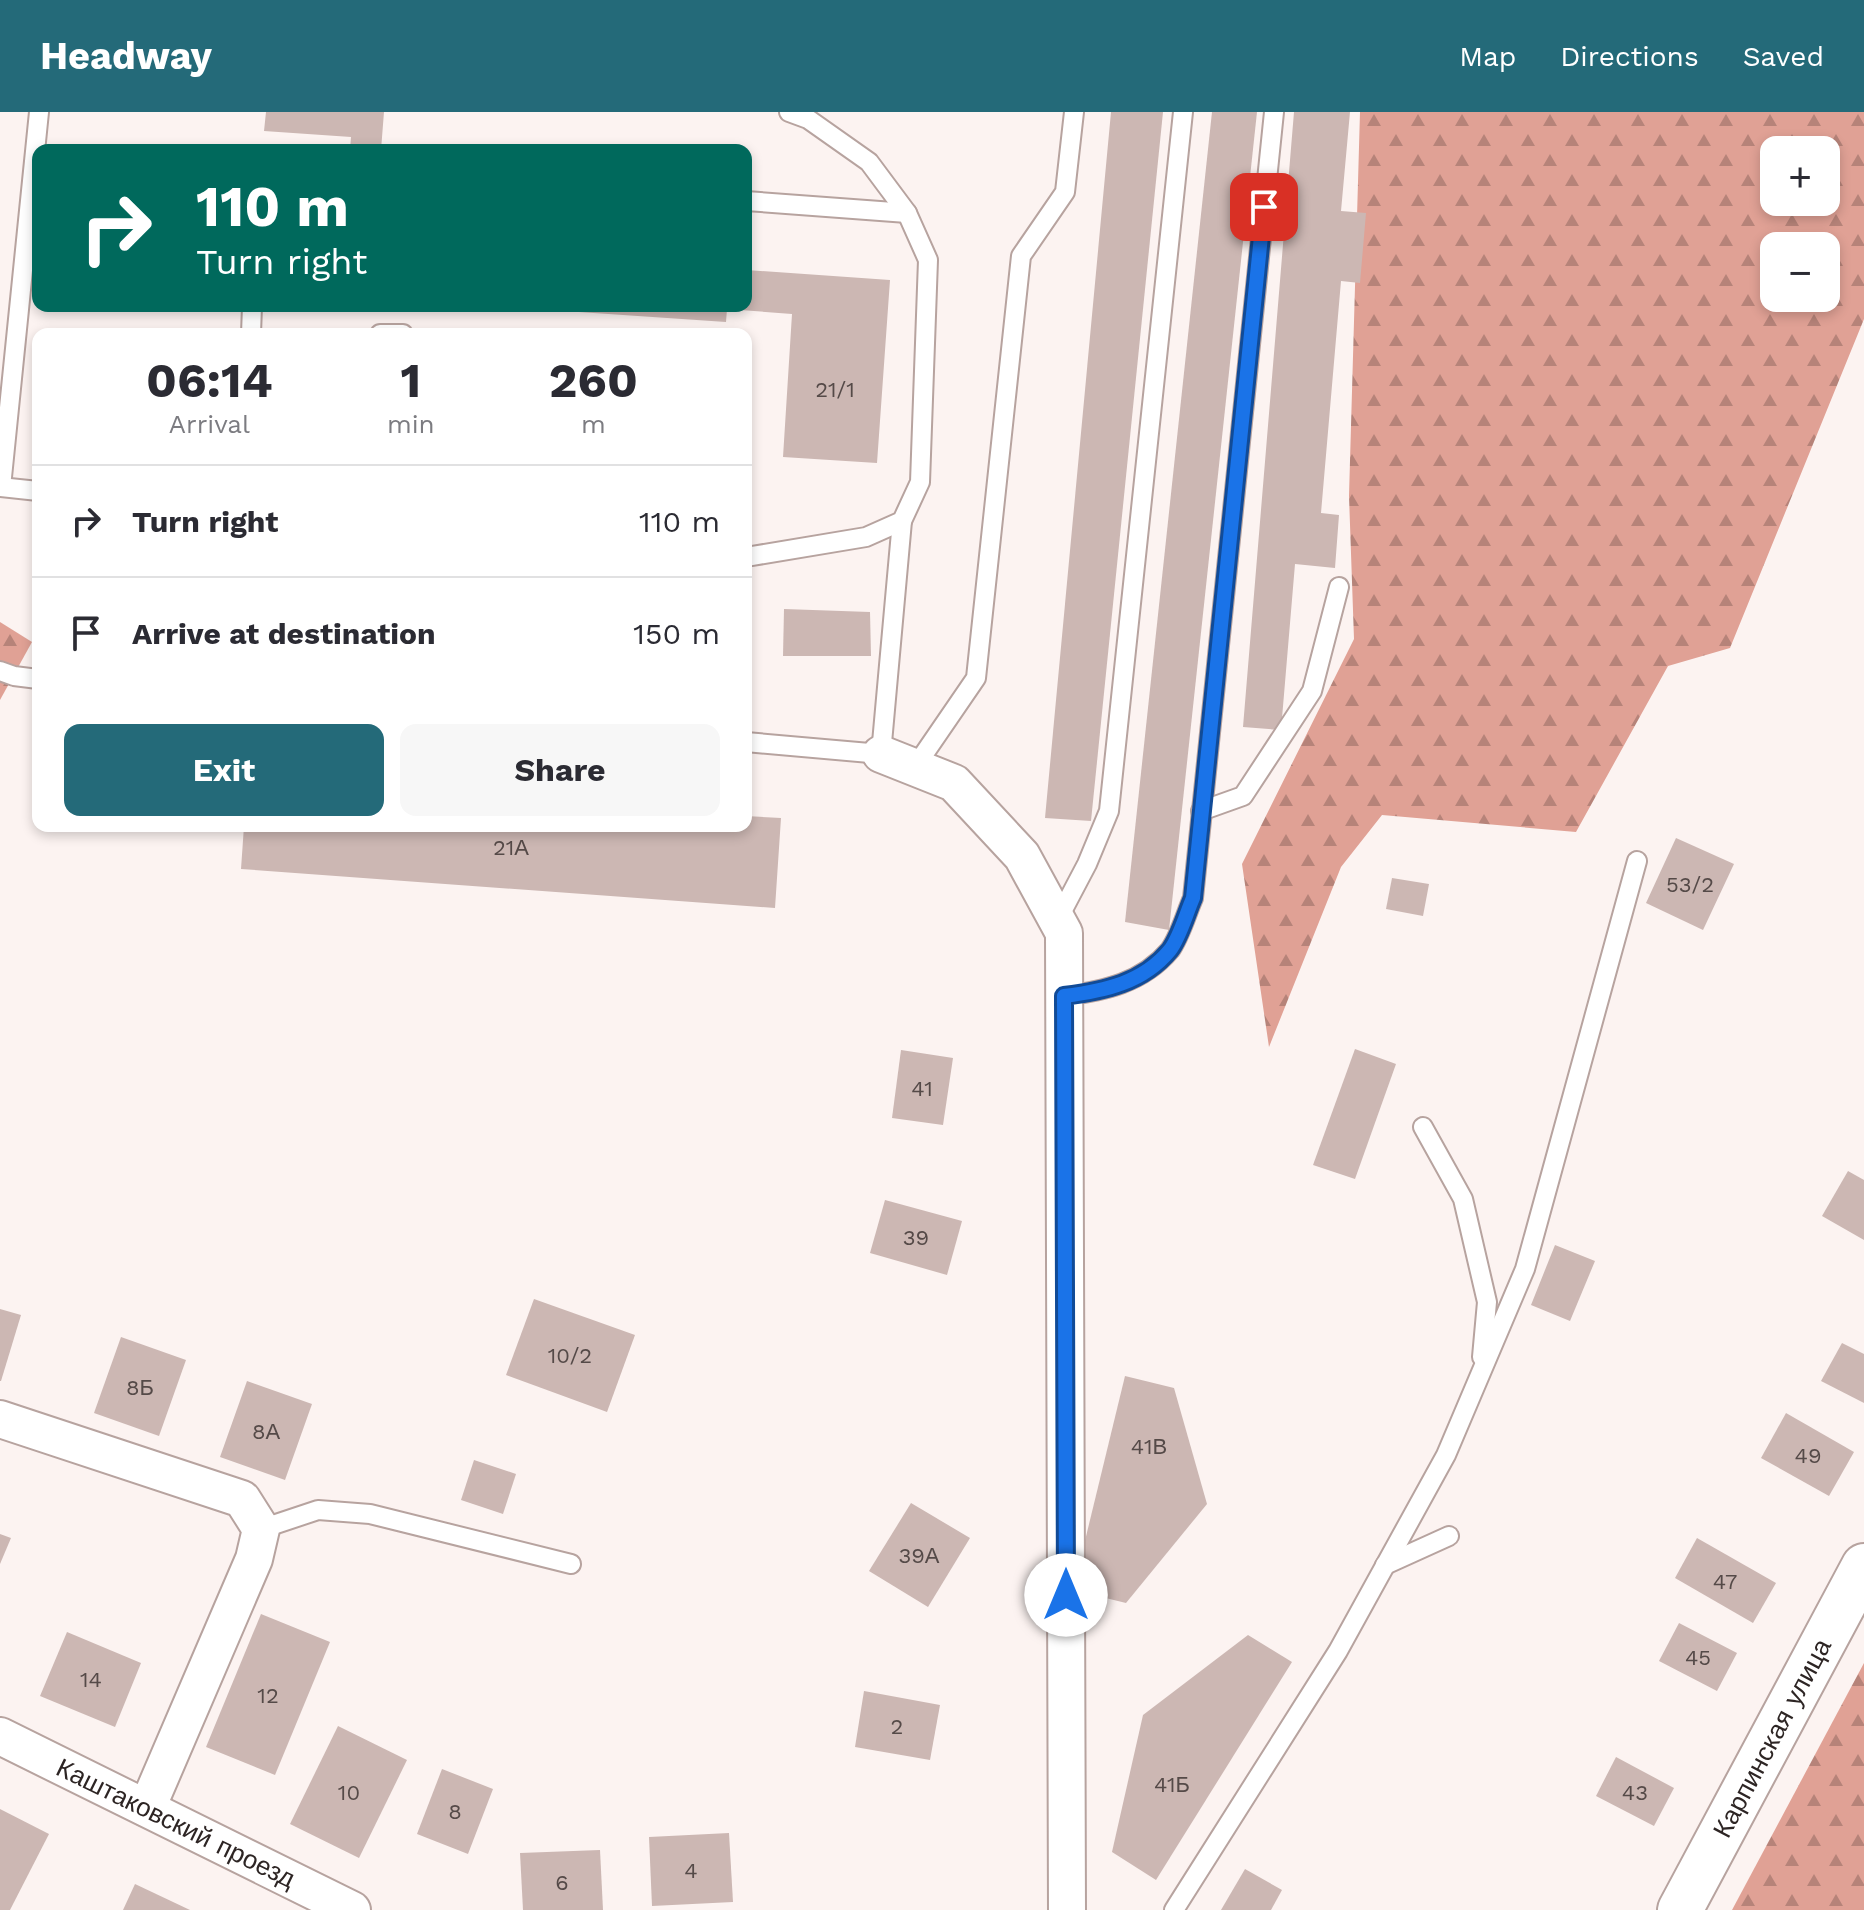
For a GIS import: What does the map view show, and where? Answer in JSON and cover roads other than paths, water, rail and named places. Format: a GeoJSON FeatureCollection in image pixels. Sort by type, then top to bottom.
{"type":"FeatureCollection","features":[{"type":"Feature","properties":{"kind":"street"},"geometry":{"type":"LineString","coordinates":[[881,754],[954,783],[1022,856],[1064,933],[1067,1910]]}},
{"type":"Feature","properties":{"kind":"street"},"geometry":{"type":"LineString","coordinates":[[0,1419],[242,1499],[261,1529],[254,1559],[147,1808]]}},
{"type":"Feature","properties":{"kind":"street","name":"Карпинская улица"},"geometry":{"type":"LineString","coordinates":[[1680,1910],[1864,1566]]}},
{"type":"Feature","properties":{"kind":"street","name":"Каштаковский проезд"},"geometry":{"type":"LineString","coordinates":[[0,1736],[352,1910]]}},
{"type":"Feature","properties":{"kind":"lane"},"geometry":{"type":"LineString","coordinates":[[36,144],[39,112]]}},
{"type":"Feature","properties":{"kind":"lane"},"geometry":{"type":"LineString","coordinates":[[752,743],[881,754],[902,521],[920,482],[928,260],[907,213],[869,162],[808,119],[789,112]]}},
{"type":"Feature","properties":{"kind":"lane"},"geometry":{"type":"LineString","coordinates":[[915,767],[976,678],[1021,256],[1065,192],[1074,112]]}},
{"type":"Feature","properties":{"kind":"lane"},"geometry":{"type":"LineString","coordinates":[[1057,921],[1087,864],[1109,811],[1183,112]]}},
{"type":"Feature","properties":{"kind":"lane"},"geometry":{"type":"LineString","coordinates":[[1064,996],[1110,990],[1141,976],[1171,949],[1193,898],[1274,112]]}},
{"type":"Feature","properties":{"kind":"lane"},"geometry":{"type":"LineString","coordinates":[[32,179],[0,487],[32,490]]}},
{"type":"Feature","properties":{"kind":"lane"},"geometry":{"type":"LineString","coordinates":[[752,201],[907,213]]}},
{"type":"Feature","properties":{"kind":"lane"},"geometry":{"type":"LineString","coordinates":[[752,556],[866,537],[902,521]]}},
{"type":"Feature","properties":{"kind":"lane"},"geometry":{"type":"LineString","coordinates":[[1201,811],[1243,796],[1312,691],[1339,587]]}},
{"type":"Feature","properties":{"kind":"lane"},"geometry":{"type":"LineString","coordinates":[[0,671],[32,678]]}},
{"type":"Feature","properties":{"kind":"lane"},"geometry":{"type":"LineString","coordinates":[[1174,1910],[1338,1651],[1446,1455],[1525,1269],[1637,861]]}},
{"type":"Feature","properties":{"kind":"lane"},"geometry":{"type":"LineString","coordinates":[[1423,1127],[1463,1199],[1487,1302],[1480,1376]]}},
{"type":"Feature","properties":{"kind":"lane"},"geometry":{"type":"LineString","coordinates":[[261,1529],[318,1510],[370,1514],[571,1564]]}},
{"type":"Feature","properties":{"kind":"lane"},"geometry":{"type":"LineString","coordinates":[[1385,1565],[1449,1536]]}}]}
